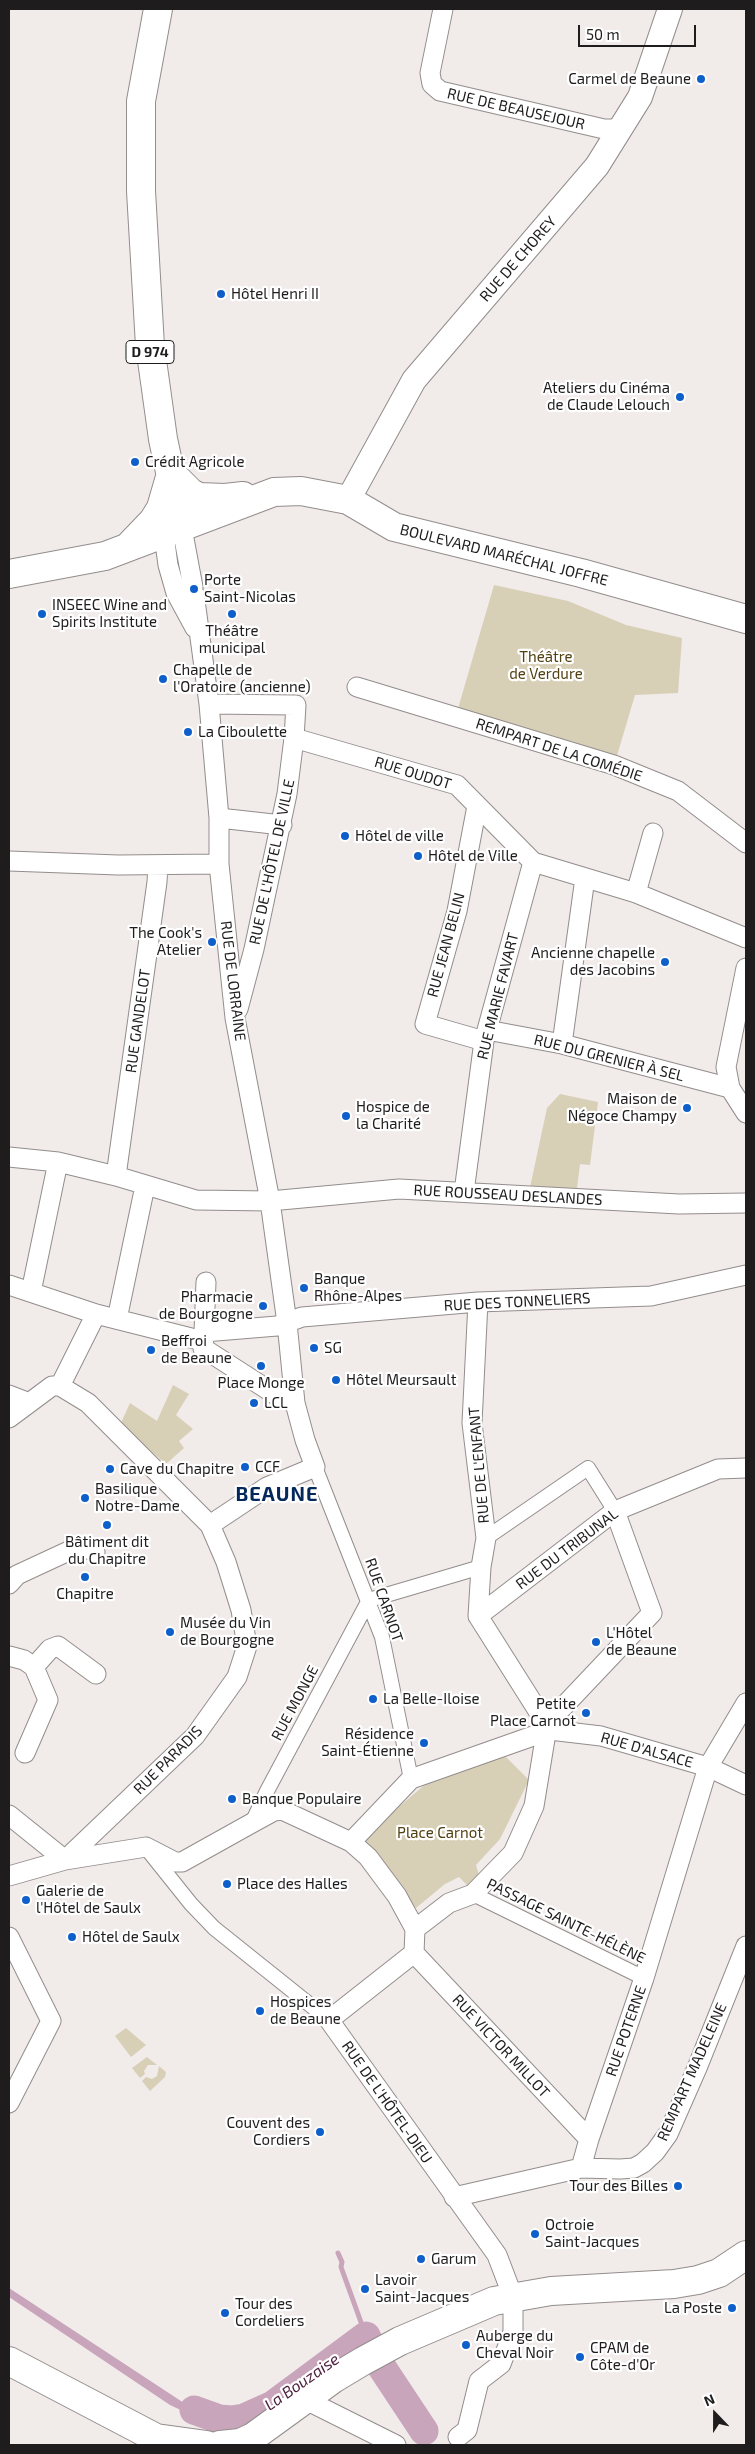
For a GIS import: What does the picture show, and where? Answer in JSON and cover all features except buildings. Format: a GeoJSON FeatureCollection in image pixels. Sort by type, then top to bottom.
{"type":"FeatureCollection","features":[{"type":"Feature","properties":{"kind":"main road","name":"D 974"},"geometry":{"type":"LineString","coordinates":[[158,9],[141,101],[141,191],[150,346],[156,399],[171,473],[173,532]]}},
{"type":"Feature","properties":{"kind":"main road"},"geometry":{"type":"LineString","coordinates":[[125,550],[141,535],[160,508],[171,473],[191,493],[200,497],[225,498],[274,492]]}},
{"type":"Feature","properties":{"kind":"main road","name":"BOULEVARD MARÉCHAL JOFFRE"},"geometry":{"type":"LineString","coordinates":[[9,574],[84,561],[125,550],[274,492],[300,491],[348,500],[394,527],[581,573],[746,619]]}},
{"type":"Feature","properties":{"kind":"main road"},"geometry":{"type":"LineString","coordinates":[[160,508],[173,532]]}},
{"type":"Feature","properties":{"kind":"main road"},"geometry":{"type":"LineString","coordinates":[[235,2445],[253,2437],[333,2379],[363,2361],[400,2341],[503,2299],[551,2291],[674,2284],[698,2280],[726,2269],[746,2255]]}},
{"type":"Feature","properties":{"kind":"main road"},"geometry":{"type":"LineString","coordinates":[[9,2361],[157,2442],[207,2445]]}},
{"type":"Feature","properties":{"kind":"street","name":"RUE DE BEAUSEJOUR"},"geometry":{"type":"LineString","coordinates":[[443,9],[430,73],[432,84],[440,91],[604,129],[619,129]]}},
{"type":"Feature","properties":{"kind":"street","name":"RUE DE CHOREY"},"geometry":{"type":"LineString","coordinates":[[348,500],[414,380],[597,166],[640,97],[670,9]]}},
{"type":"Feature","properties":{"kind":"street","name":"RUE DE LORRAINE"},"geometry":{"type":"LineString","coordinates":[[173,532],[194,590],[209,704],[219,818],[219,864],[235,1018],[270,1201],[287,1323]]}},
{"type":"Feature","properties":{"kind":"street","name":"RUE DE LORRAINE"},"geometry":{"type":"LineString","coordinates":[[173,532],[168,565],[176,593],[200,637]]}},
{"type":"Feature","properties":{"kind":"street","name":"REMPART DE LA COMÉDIE"},"geometry":{"type":"LineString","coordinates":[[356,687],[614,764],[678,791],[746,843]]}},
{"type":"Feature","properties":{"kind":"street","name":"RUE DE L'HÔTEL DE VILLE"},"geometry":{"type":"LineString","coordinates":[[209,704],[296,704],[294,738],[282,825],[248,977],[235,1018]]}},
{"type":"Feature","properties":{"kind":"street","name":"RUE OUDOT"},"geometry":{"type":"LineString","coordinates":[[294,738],[457,785],[533,862]]}},
{"type":"Feature","properties":{"kind":"street","name":"RUE JEAN BELIN"},"geometry":{"type":"LineString","coordinates":[[478,806],[457,911],[425,1024],[486,1036]]}},
{"type":"Feature","properties":{"kind":"street"},"geometry":{"type":"LineString","coordinates":[[219,818],[282,825]]}},
{"type":"Feature","properties":{"kind":"street"},"geometry":{"type":"LineString","coordinates":[[636,893],[653,833]]}},
{"type":"Feature","properties":{"kind":"street"},"geometry":{"type":"LineString","coordinates":[[9,860],[158,865],[219,864]]}},
{"type":"Feature","properties":{"kind":"street"},"geometry":{"type":"LineString","coordinates":[[533,862],[636,893],[746,938]]}},
{"type":"Feature","properties":{"kind":"street","name":"RUE MARIE FAVART"},"geometry":{"type":"LineString","coordinates":[[464,1192],[486,1036],[533,862]]}},
{"type":"Feature","properties":{"kind":"street","name":"RUE GANDELOT"},"geometry":{"type":"LineString","coordinates":[[116,1176],[158,865]]}},
{"type":"Feature","properties":{"kind":"street"},"geometry":{"type":"LineString","coordinates":[[562,1044],[585,878]]}},
{"type":"Feature","properties":{"kind":"street"},"geometry":{"type":"LineString","coordinates":[[746,968],[726,1067],[730,1088],[746,1113]]}},
{"type":"Feature","properties":{"kind":"street","name":"RUE DU GRENIER À SEL"},"geometry":{"type":"LineString","coordinates":[[486,1036],[562,1044],[730,1088]]}},
{"type":"Feature","properties":{"kind":"street","name":"RUE ROUSSEAU DESLANDES"},"geometry":{"type":"LineString","coordinates":[[9,1157],[58,1162],[116,1176],[196,1200],[270,1201],[399,1189],[679,1204],[746,1203]]}},
{"type":"Feature","properties":{"kind":"street"},"geometry":{"type":"LineString","coordinates":[[32,1292],[58,1162]]}},
{"type":"Feature","properties":{"kind":"street"},"geometry":{"type":"LineString","coordinates":[[117,1319],[145,1186]]}},
{"type":"Feature","properties":{"kind":"street","name":"RUE DES TONNELIERS"},"geometry":{"type":"LineString","coordinates":[[287,1323],[302,1317],[478,1302],[651,1296],[746,1275]]}},
{"type":"Feature","properties":{"kind":"street"},"geometry":{"type":"LineString","coordinates":[[206,1282],[203,1348],[276,1395],[295,1403]]}},
{"type":"Feature","properties":{"kind":"street"},"geometry":{"type":"LineString","coordinates":[[9,1285],[96,1314],[203,1336],[287,1323],[295,1403],[315,1467],[267,1488],[210,1526]]}},
{"type":"Feature","properties":{"kind":"street","name":"RUE DE L'ENFANT"},"geometry":{"type":"LineString","coordinates":[[478,1302],[472,1423],[486,1538],[481,1567],[478,1616]]}},
{"type":"Feature","properties":{"kind":"street"},"geometry":{"type":"LineString","coordinates":[[9,1418],[52,1386],[60,1386],[96,1314]]}},
{"type":"Feature","properties":{"kind":"street","name":"RUE PARADIS"},"geometry":{"type":"LineString","coordinates":[[60,1386],[88,1402],[210,1526],[226,1562],[242,1610],[247,1646],[237,1677],[195,1736],[65,1860]]}},
{"type":"Feature","properties":{"kind":"street"},"geometry":{"type":"LineString","coordinates":[[9,1395],[28,1402]]}},
{"type":"Feature","properties":{"kind":"street","name":"RUE CARNOT"},"geometry":{"type":"LineString","coordinates":[[315,1467],[382,1637],[411,1779]]}},
{"type":"Feature","properties":{"kind":"street"},"geometry":{"type":"LineString","coordinates":[[415,1929],[449,1903],[473,1894],[513,1853],[534,1806],[547,1728],[563,1707],[652,1613],[615,1511],[588,1468],[486,1538]]}},
{"type":"Feature","properties":{"kind":"street","name":"RUE DU TRIBUNAL"},"geometry":{"type":"LineString","coordinates":[[478,1616],[615,1511],[718,1469],[746,1468]]}},
{"type":"Feature","properties":{"kind":"street"},"geometry":{"type":"LineString","coordinates":[[9,1584],[17,1575],[73,1549],[85,1547],[95,1552]]}},
{"type":"Feature","properties":{"kind":"street"},"geometry":{"type":"LineString","coordinates":[[369,1600],[481,1567]]}},
{"type":"Feature","properties":{"kind":"street","name":"RUE MONGE"},"geometry":{"type":"LineString","coordinates":[[252,1823],[267,1791],[369,1600]]}},
{"type":"Feature","properties":{"kind":"street"},"geometry":{"type":"LineString","coordinates":[[478,1616],[547,1728]]}},
{"type":"Feature","properties":{"kind":"street"},"geometry":{"type":"LineString","coordinates":[[34,1667],[50,1649],[58,1646],[96,1674]]}},
{"type":"Feature","properties":{"kind":"street"},"geometry":{"type":"LineString","coordinates":[[9,1656],[24,1660],[34,1667],[48,1700],[25,1753]]}},
{"type":"Feature","properties":{"kind":"street","name":"RUE POTERNE"},"geometry":{"type":"LineString","coordinates":[[581,2168],[644,1978],[708,1767],[746,1703]]}},
{"type":"Feature","properties":{"kind":"street"},"geometry":{"type":"LineString","coordinates":[[352,1842],[411,1779],[547,1728]]}},
{"type":"Feature","properties":{"kind":"street","name":"RUE D'ALSACE"},"geometry":{"type":"LineString","coordinates":[[547,1728],[601,1736],[708,1767],[746,1785]]}},
{"type":"Feature","properties":{"kind":"street"},"geometry":{"type":"LineString","coordinates":[[9,1876],[65,1860],[146,1847],[175,1862],[182,1862],[274,1811],[282,1810],[352,1842],[368,1858],[398,1896],[415,1929],[414,1953],[329,2020]]}},
{"type":"Feature","properties":{"kind":"street"},"geometry":{"type":"LineString","coordinates":[[9,1815],[65,1860]]}},
{"type":"Feature","properties":{"kind":"street","name":"RUE DE L'HÔTEL-DIEU"},"geometry":{"type":"LineString","coordinates":[[146,1847],[172,1882],[214,1928],[329,2020],[497,2255],[503,2299]]}},
{"type":"Feature","properties":{"kind":"street","name":"PASSAGE SAINTE-HÉLÈNE"},"geometry":{"type":"LineString","coordinates":[[473,1894],[644,1978]]}},
{"type":"Feature","properties":{"kind":"street"},"geometry":{"type":"LineString","coordinates":[[9,1938],[51,2020],[9,2103]]}},
{"type":"Feature","properties":{"kind":"street","name":"REMPART MADELEINE"},"geometry":{"type":"LineString","coordinates":[[581,2168],[634,2168],[655,2152],[668,2134],[698,2068],[746,1946]]}},
{"type":"Feature","properties":{"kind":"street","name":"RUE VICTOR MILLOT"},"geometry":{"type":"LineString","coordinates":[[414,1953],[589,2140]]}},
{"type":"Feature","properties":{"kind":"street"},"geometry":{"type":"LineString","coordinates":[[454,2197],[581,2168]]}},
{"type":"Feature","properties":{"kind":"street"},"geometry":{"type":"LineString","coordinates":[[455,2441],[467,2430],[479,2381],[501,2364],[513,2332],[503,2299]]}},
{"type":"Feature","properties":{"kind":"street"},"geometry":{"type":"LineString","coordinates":[[306,2400],[396,2445]]}},
{"type":"Feature","properties":{"kind":"green space","name":"Théâtre de Verdure"},"geometry":{"type":"Polygon","coordinates":[[[494,585],[568,601],[626,625],[682,638],[678,693],[635,695],[616,759],[457,712],[494,585]]]}},
{"type":"Feature","properties":{"kind":"green space"},"geometry":{"type":"Polygon","coordinates":[[[560,1094],[598,1102],[590,1165],[580,1164],[576,1196],[529,1192],[547,1108],[560,1094]]]}},
{"type":"Feature","properties":{"kind":"green space"},"geometry":{"type":"Polygon","coordinates":[[[173,1385],[189,1394],[176,1415],[193,1429],[179,1441],[184,1448],[166,1464],[120,1425],[130,1403],[157,1421],[173,1385]]]}},
{"type":"Feature","properties":{"kind":"green space","name":"Place Carnot"},"geometry":{"type":"Polygon","coordinates":[[[503,1754],[529,1780],[500,1839],[476,1865],[480,1879],[469,1887],[459,1877],[445,1884],[416,1908],[361,1839],[428,1782],[503,1754]]]}},
{"type":"Feature","properties":{"kind":"green space"},"geometry":{"type":"Polygon","coordinates":[[[126,2028],[146,2045],[131,2057],[115,2036],[126,2028]]]}},
{"type":"Feature","properties":{"kind":"green space"},"geometry":{"type":"Polygon","coordinates":[[[147,2057],[157,2065],[148,2065],[144,2071],[145,2074],[140,2078],[132,2068],[147,2057]]]}},
{"type":"Feature","properties":{"kind":"green space"},"geometry":{"type":"Polygon","coordinates":[[[159,2066],[166,2072],[165,2077],[150,2091],[142,2081],[146,2077],[152,2079],[157,2076],[159,2066]]]}},
{"type":"Feature","properties":{"kind":"shaded area"},"geometry":{"type":"Polygon","coordinates":[[[9,2288],[187,2405],[218,2415],[231,2416],[233,2424],[204,2421],[170,2405],[9,2297],[9,2288]]]}},
{"type":"Feature","properties":{"kind":"shaded area"},"geometry":{"type":"Polygon","coordinates":[[[387,2362],[418,2416],[427,2427],[420,2435],[399,2410],[375,2369],[387,2362]]]}},
{"type":"Feature","properties":{"kind":"waterway"},"geometry":{"type":"LineString","coordinates":[[338,2253],[342,2262],[341,2267],[366,2336]]}},
{"type":"Feature","properties":{"kind":"waterway","name":"La Bouzaise"},"geometry":{"type":"LineString","coordinates":[[194,2410],[219,2419],[232,2420],[244,2418],[273,2405],[366,2336],[381,2366],[424,2431]]}},
{"type":"Feature","properties":{"kind":"place","name":"Carmel de Beaune"},"geometry":{"type":"Point","coordinates":[701,79]}},
{"type":"Feature","properties":{"kind":"place","name":"Hôtel Henri II"},"geometry":{"type":"Point","coordinates":[221,294]}},
{"type":"Feature","properties":{"kind":"place","name":"Ateliers du Cinéma de Claude Lelouch"},"geometry":{"type":"Point","coordinates":[680,397]}},
{"type":"Feature","properties":{"kind":"place","name":"Crédit Agricole"},"geometry":{"type":"Point","coordinates":[135,462]}},
{"type":"Feature","properties":{"kind":"place","name":"Porte Saint-Nicolas"},"geometry":{"type":"Point","coordinates":[194,589]}},
{"type":"Feature","properties":{"kind":"place","name":"INSEEC Wine and Spirits Institute"},"geometry":{"type":"Point","coordinates":[42,614]}},
{"type":"Feature","properties":{"kind":"place","name":"Théâtre municipal"},"geometry":{"type":"Point","coordinates":[232,614]}},
{"type":"Feature","properties":{"kind":"place","name":"Chapelle de l'Oratoire (ancienne)"},"geometry":{"type":"Point","coordinates":[163,679]}},
{"type":"Feature","properties":{"kind":"place","name":"La Ciboulette"},"geometry":{"type":"Point","coordinates":[188,732]}},
{"type":"Feature","properties":{"kind":"place","name":"Hôtel de ville"},"geometry":{"type":"Point","coordinates":[345,836]}},
{"type":"Feature","properties":{"kind":"place","name":"Hôtel de Ville"},"geometry":{"type":"Point","coordinates":[418,856]}},
{"type":"Feature","properties":{"kind":"place","name":"The Cook's Atelier"},"geometry":{"type":"Point","coordinates":[212,942]}},
{"type":"Feature","properties":{"kind":"place","name":"Ancienne chapelle des Jacobins"},"geometry":{"type":"Point","coordinates":[665,962]}},
{"type":"Feature","properties":{"kind":"place","name":"Maison de Négoce Champy"},"geometry":{"type":"Point","coordinates":[687,1108]}},
{"type":"Feature","properties":{"kind":"place","name":"Hospice de la Charité"},"geometry":{"type":"Point","coordinates":[346,1116]}},
{"type":"Feature","properties":{"kind":"place","name":"Banque Rhône-Alpes"},"geometry":{"type":"Point","coordinates":[304,1288]}},
{"type":"Feature","properties":{"kind":"place","name":"Pharmacie de Bourgogne"},"geometry":{"type":"Point","coordinates":[263,1306]}},
{"type":"Feature","properties":{"kind":"place","name":"SG"},"geometry":{"type":"Point","coordinates":[314,1348]}},
{"type":"Feature","properties":{"kind":"place","name":"Beffroi de Beaune"},"geometry":{"type":"Point","coordinates":[151,1350]}},
{"type":"Feature","properties":{"kind":"place","name":"Place Monge"},"geometry":{"type":"Point","coordinates":[261,1366]}},
{"type":"Feature","properties":{"kind":"place","name":"Hôtel Meursault"},"geometry":{"type":"Point","coordinates":[336,1380]}},
{"type":"Feature","properties":{"kind":"place","name":"LCL"},"geometry":{"type":"Point","coordinates":[254,1403]}},
{"type":"Feature","properties":{"kind":"place","name":"CCF"},"geometry":{"type":"Point","coordinates":[245,1467]}},
{"type":"Feature","properties":{"kind":"place","name":"Cave du Chapitre"},"geometry":{"type":"Point","coordinates":[110,1469]}},
{"type":"Feature","properties":{"kind":"place","name":"Basilique Notre-Dame"},"geometry":{"type":"Point","coordinates":[85,1498]}},
{"type":"Feature","properties":{"kind":"place","name":"Bâtiment dit du Chapitre"},"geometry":{"type":"Point","coordinates":[107,1525]}},
{"type":"Feature","properties":{"kind":"place","name":"Chapitre"},"geometry":{"type":"Point","coordinates":[85,1577]}},
{"type":"Feature","properties":{"kind":"place","name":"Musée du Vin de Bourgogne"},"geometry":{"type":"Point","coordinates":[170,1632]}},
{"type":"Feature","properties":{"kind":"place","name":"L'Hôtel de Beaune"},"geometry":{"type":"Point","coordinates":[596,1642]}},
{"type":"Feature","properties":{"kind":"place","name":"La Belle-Iloise"},"geometry":{"type":"Point","coordinates":[373,1699]}},
{"type":"Feature","properties":{"kind":"place","name":"Petite Place Carnot"},"geometry":{"type":"Point","coordinates":[586,1713]}},
{"type":"Feature","properties":{"kind":"place","name":"Résidence Saint-Étienne"},"geometry":{"type":"Point","coordinates":[424,1743]}},
{"type":"Feature","properties":{"kind":"place","name":"Banque Populaire"},"geometry":{"type":"Point","coordinates":[232,1799]}},
{"type":"Feature","properties":{"kind":"place","name":"Place des Halles"},"geometry":{"type":"Point","coordinates":[227,1884]}},
{"type":"Feature","properties":{"kind":"place","name":"Galerie de l'Hôtel de Saulx"},"geometry":{"type":"Point","coordinates":[26,1900]}},
{"type":"Feature","properties":{"kind":"place","name":"Hôtel de Saulx"},"geometry":{"type":"Point","coordinates":[72,1937]}},
{"type":"Feature","properties":{"kind":"place","name":"Hospices de Beaune"},"geometry":{"type":"Point","coordinates":[260,2011]}},
{"type":"Feature","properties":{"kind":"place","name":"Couvent des Cordiers"},"geometry":{"type":"Point","coordinates":[320,2132]}},
{"type":"Feature","properties":{"kind":"place","name":"Tour des Billes"},"geometry":{"type":"Point","coordinates":[678,2186]}},
{"type":"Feature","properties":{"kind":"place","name":"Octroie Saint-Jacques"},"geometry":{"type":"Point","coordinates":[535,2234]}},
{"type":"Feature","properties":{"kind":"place","name":"Garum"},"geometry":{"type":"Point","coordinates":[421,2259]}},
{"type":"Feature","properties":{"kind":"place","name":"Lavoir Saint-Jacques"},"geometry":{"type":"Point","coordinates":[365,2289]}},
{"type":"Feature","properties":{"kind":"place","name":"La Poste"},"geometry":{"type":"Point","coordinates":[732,2308]}},
{"type":"Feature","properties":{"kind":"place","name":"Tour des Cordeliers"},"geometry":{"type":"Point","coordinates":[225,2313]}},
{"type":"Feature","properties":{"kind":"place","name":"Auberge du Cheval Noir"},"geometry":{"type":"Point","coordinates":[466,2345]}},
{"type":"Feature","properties":{"kind":"place","name":"CPAM de Côte-d'Or"},"geometry":{"type":"Point","coordinates":[580,2357]}},
{"type":"Feature","properties":{"kind":"district","name":"BEAUNE"},"geometry":{"type":"Point","coordinates":[277,1494]}}]}
